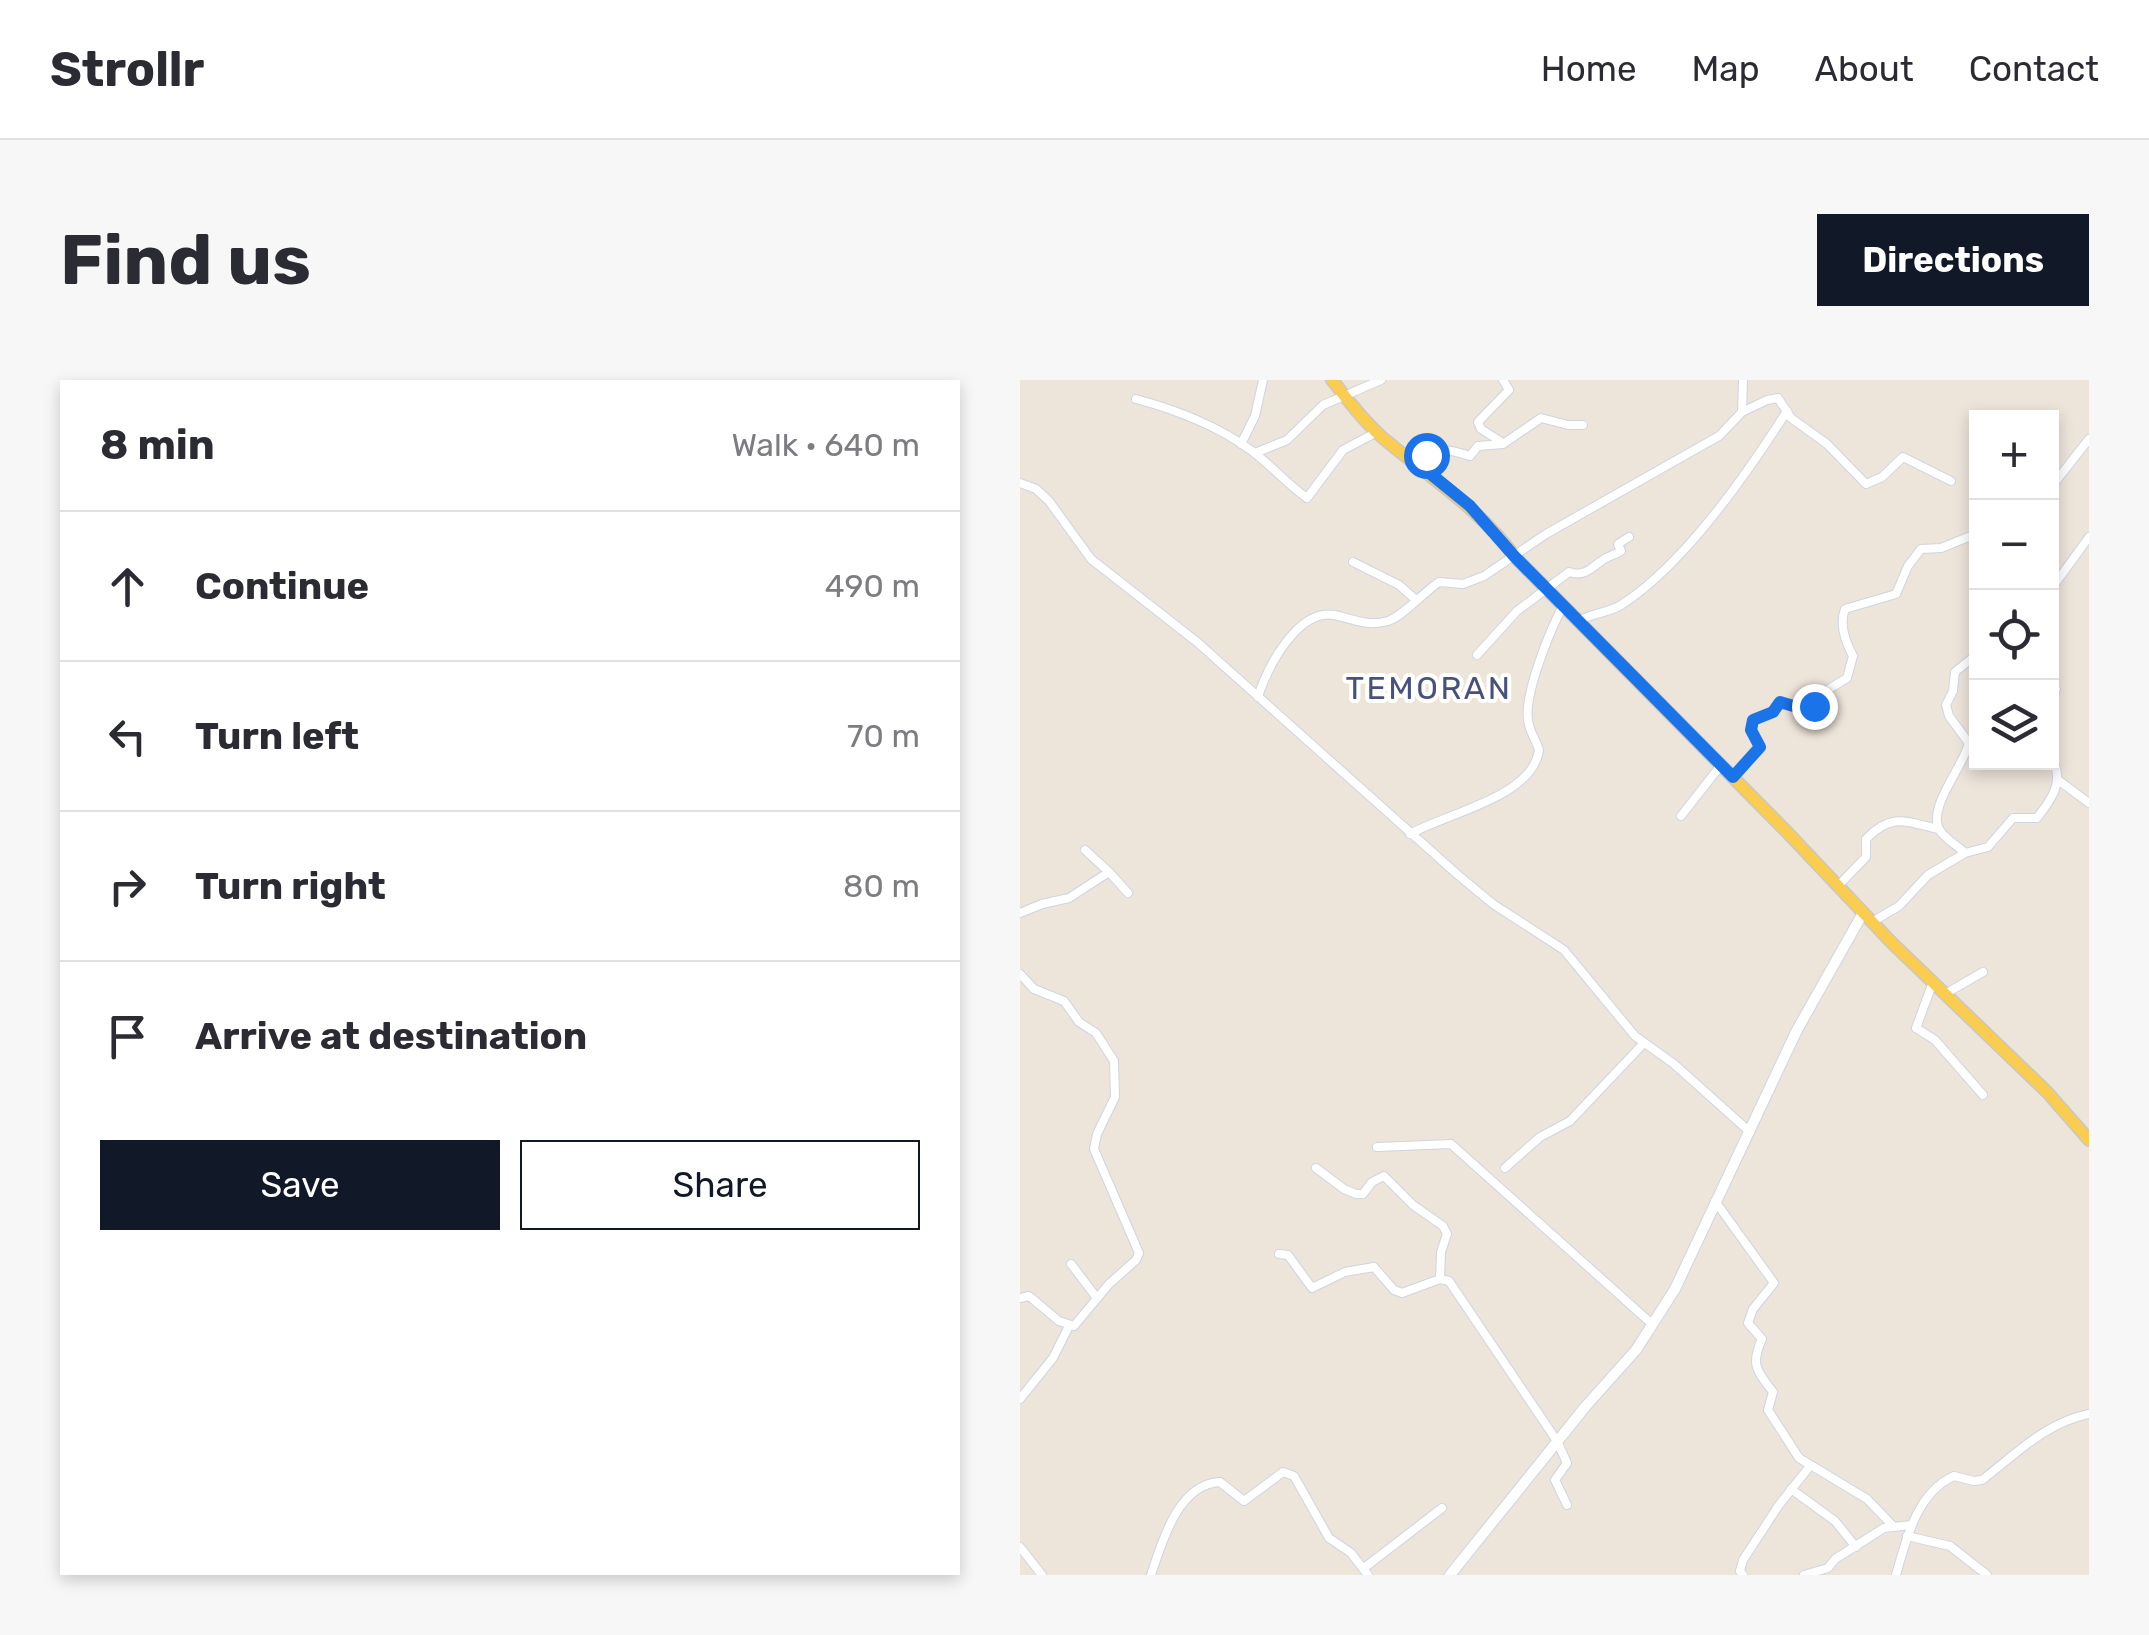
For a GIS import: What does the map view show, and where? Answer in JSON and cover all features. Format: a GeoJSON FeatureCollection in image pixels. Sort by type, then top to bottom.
{"type":"FeatureCollection","features":[{"type":"Feature","properties":{"kind":"main road"},"geometry":{"type":"LineString","coordinates":[[1332,380],[1376,432],[1470,506],[1515,557],[1867,917],[2047,1092],[2089,1140]]}},
{"type":"Feature","properties":{"kind":"street"},"geometry":{"type":"LineString","coordinates":[[1241,444],[1255,416],[1263,380]]}},
{"type":"Feature","properties":{"kind":"street"},"geometry":{"type":"LineString","coordinates":[[1255,453],[1287,440],[1316,410],[1343,394],[1381,380]]}},
{"type":"Feature","properties":{"kind":"street"},"geometry":{"type":"LineString","coordinates":[[1503,380],[1508,390],[1478,424],[1504,444]]}},
{"type":"Feature","properties":{"kind":"street"},"geometry":{"type":"LineString","coordinates":[[1742,412],[1743,380]]}},
{"type":"Feature","properties":{"kind":"street"},"geometry":{"type":"LineString","coordinates":[[1258,698],[1284,645],[1309,620],[1329,614],[1360,623],[1386,622],[1438,582],[1474,581],[1551,531],[1720,436],[1742,412],[1775,398],[1866,484],[1903,457],[1950,481]]}},
{"type":"Feature","properties":{"kind":"street"},"geometry":{"type":"LineString","coordinates":[[1136,399],[1171,408],[1241,444],[1307,498],[1344,450],[1376,432]]}},
{"type":"Feature","properties":{"kind":"street"},"geometry":{"type":"LineString","coordinates":[[1578,620],[1614,608],[1634,596],[1701,532],[1787,411]]}},
{"type":"Feature","properties":{"kind":"street"},"geometry":{"type":"LineString","coordinates":[[1416,462],[1436,449],[1470,456],[1481,444],[1504,444],[1541,418],[1568,426],[1583,425]]}},
{"type":"Feature","properties":{"kind":"street"},"geometry":{"type":"LineString","coordinates":[[2059,477],[2089,438]]}},
{"type":"Feature","properties":{"kind":"street"},"geometry":{"type":"LineString","coordinates":[[1020,483],[1031,486],[1049,501],[1083,552],[1197,642],[1410,834],[1493,904],[1572,956],[1618,1017],[1644,1043],[1674,1064],[1750,1132]]}},
{"type":"Feature","properties":{"kind":"street"},"geometry":{"type":"LineString","coordinates":[[1477,655],[1502,625],[1546,588],[1568,572],[1577,575],[1618,555],[1622,551],[1618,544],[1629,536]]}},
{"type":"Feature","properties":{"kind":"street"},"geometry":{"type":"LineString","coordinates":[[1733,777],[1760,747],[1751,730],[1753,720],[1773,712],[1780,702],[1809,708],[1849,675],[1853,656],[1844,638],[1845,609],[1896,594],[1902,577],[1921,549],[1941,548],[1969,537]]}},
{"type":"Feature","properties":{"kind":"street"},"geometry":{"type":"LineString","coordinates":[[2059,578],[2089,537]]}},
{"type":"Feature","properties":{"kind":"street"},"geometry":{"type":"LineString","coordinates":[[1354,562],[1399,584],[1416,599]]}},
{"type":"Feature","properties":{"kind":"street"},"geometry":{"type":"LineString","coordinates":[[1410,834],[1433,821],[1488,801],[1519,783],[1535,767],[1540,750],[1528,720],[1528,698],[1546,640],[1563,606]]}},
{"type":"Feature","properties":{"kind":"street"},"geometry":{"type":"LineString","coordinates":[[1969,660],[1955,672],[1946,709],[1969,736]]}},
{"type":"Feature","properties":{"kind":"street"},"geometry":{"type":"LineString","coordinates":[[1938,829],[1940,802],[1969,747]]}},
{"type":"Feature","properties":{"kind":"street"},"geometry":{"type":"LineString","coordinates":[[1681,816],[1721,765]]}},
{"type":"Feature","properties":{"kind":"street"},"geometry":{"type":"LineString","coordinates":[[1450,1575],[1636,1350],[1690,1263],[1796,1030],[1867,917],[1899,906],[1921,880],[1965,853],[1988,847],[2014,818],[2037,818],[2051,800],[2058,780],[2055,770]]}},
{"type":"Feature","properties":{"kind":"street"},"geometry":{"type":"LineString","coordinates":[[2058,780],[2089,802]]}},
{"type":"Feature","properties":{"kind":"street"},"geometry":{"type":"LineString","coordinates":[[1838,886],[1866,857],[1866,839],[1879,828],[1905,819],[1938,829],[1965,853]]}},
{"type":"Feature","properties":{"kind":"street"},"geometry":{"type":"LineString","coordinates":[[1085,850],[1128,893]]}},
{"type":"Feature","properties":{"kind":"street"},"geometry":{"type":"LineString","coordinates":[[1020,913],[1069,898],[1109,872]]}},
{"type":"Feature","properties":{"kind":"street"},"geometry":{"type":"LineString","coordinates":[[1945,994],[1983,972]]}},
{"type":"Feature","properties":{"kind":"street"},"geometry":{"type":"LineString","coordinates":[[1020,974],[1034,990],[1064,1000],[1079,1022],[1096,1033],[1114,1061],[1114,1097],[1094,1149],[1139,1253],[1080,1321],[1069,1326],[1052,1358],[1020,1399]]}},
{"type":"Feature","properties":{"kind":"street"},"geometry":{"type":"LineString","coordinates":[[1933,982],[1916,1028],[1935,1040],[1983,1095]]}},
{"type":"Feature","properties":{"kind":"street"},"geometry":{"type":"LineString","coordinates":[[1505,1168],[1531,1144],[1570,1122],[1644,1043]]}},
{"type":"Feature","properties":{"kind":"street"},"geometry":{"type":"LineString","coordinates":[[1377,1147],[1450,1144],[1652,1324]]}},
{"type":"Feature","properties":{"kind":"street"},"geometry":{"type":"LineString","coordinates":[[1316,1168],[1356,1194],[1364,1194],[1378,1176],[1384,1176],[1413,1205],[1443,1226],[1447,1234],[1441,1252],[1440,1279]]}},
{"type":"Feature","properties":{"kind":"street"},"geometry":{"type":"LineString","coordinates":[[1716,1201],[1773,1278],[1772,1288],[1761,1297],[1748,1323],[1762,1338],[1754,1355],[1757,1372],[1774,1392],[1768,1410],[1794,1452],[1810,1466],[1867,1499],[1893,1526]]}},
{"type":"Feature","properties":{"kind":"street"},"geometry":{"type":"LineString","coordinates":[[1278,1254],[1288,1255],[1312,1288],[1346,1272],[1374,1268],[1394,1290],[1402,1293],[1440,1279],[1450,1281],[1557,1442],[1567,1463],[1555,1480],[1566,1505]]}},
{"type":"Feature","properties":{"kind":"street"},"geometry":{"type":"LineString","coordinates":[[1071,1264],[1097,1298]]}},
{"type":"Feature","properties":{"kind":"street"},"geometry":{"type":"LineString","coordinates":[[1020,1298],[1029,1296],[1069,1326]]}},
{"type":"Feature","properties":{"kind":"street"},"geometry":{"type":"LineString","coordinates":[[1896,1575],[1911,1525],[1948,1478],[1982,1480],[2044,1432],[2089,1414]]}},
{"type":"Feature","properties":{"kind":"street"},"geometry":{"type":"LineString","coordinates":[[1742,1575],[1743,1560],[1810,1466]]}},
{"type":"Feature","properties":{"kind":"street"},"geometry":{"type":"LineString","coordinates":[[1151,1575],[1171,1522],[1204,1486],[1220,1482],[1244,1501],[1283,1472],[1294,1476],[1329,1538],[1351,1553],[1366,1572],[1442,1508]]}},
{"type":"Feature","properties":{"kind":"street"},"geometry":{"type":"LineString","coordinates":[[1791,1490],[1836,1521],[1856,1547]]}},
{"type":"Feature","properties":{"kind":"street"},"geometry":{"type":"LineString","coordinates":[[1804,1575],[1828,1568],[1834,1559],[1893,1526],[1911,1525]]}},
{"type":"Feature","properties":{"kind":"street"},"geometry":{"type":"LineString","coordinates":[[1907,1536],[1950,1546],[1987,1575]]}},
{"type":"Feature","properties":{"kind":"street"},"geometry":{"type":"LineString","coordinates":[[1020,1547],[1042,1575]]}},
{"type":"Feature","properties":{"kind":"district","name":"TEMORAN"},"geometry":{"type":"Point","coordinates":[1429,688]}},
{"type":"Feature","properties":{"kind":"route"},"geometry":{"type":"LineString","coordinates":[[1426,455],[1416,462],[1470,506],[1515,557],[1733,777],[1760,747],[1751,730],[1753,720],[1773,712],[1780,702],[1800,708],[1814,706]]}}]}
